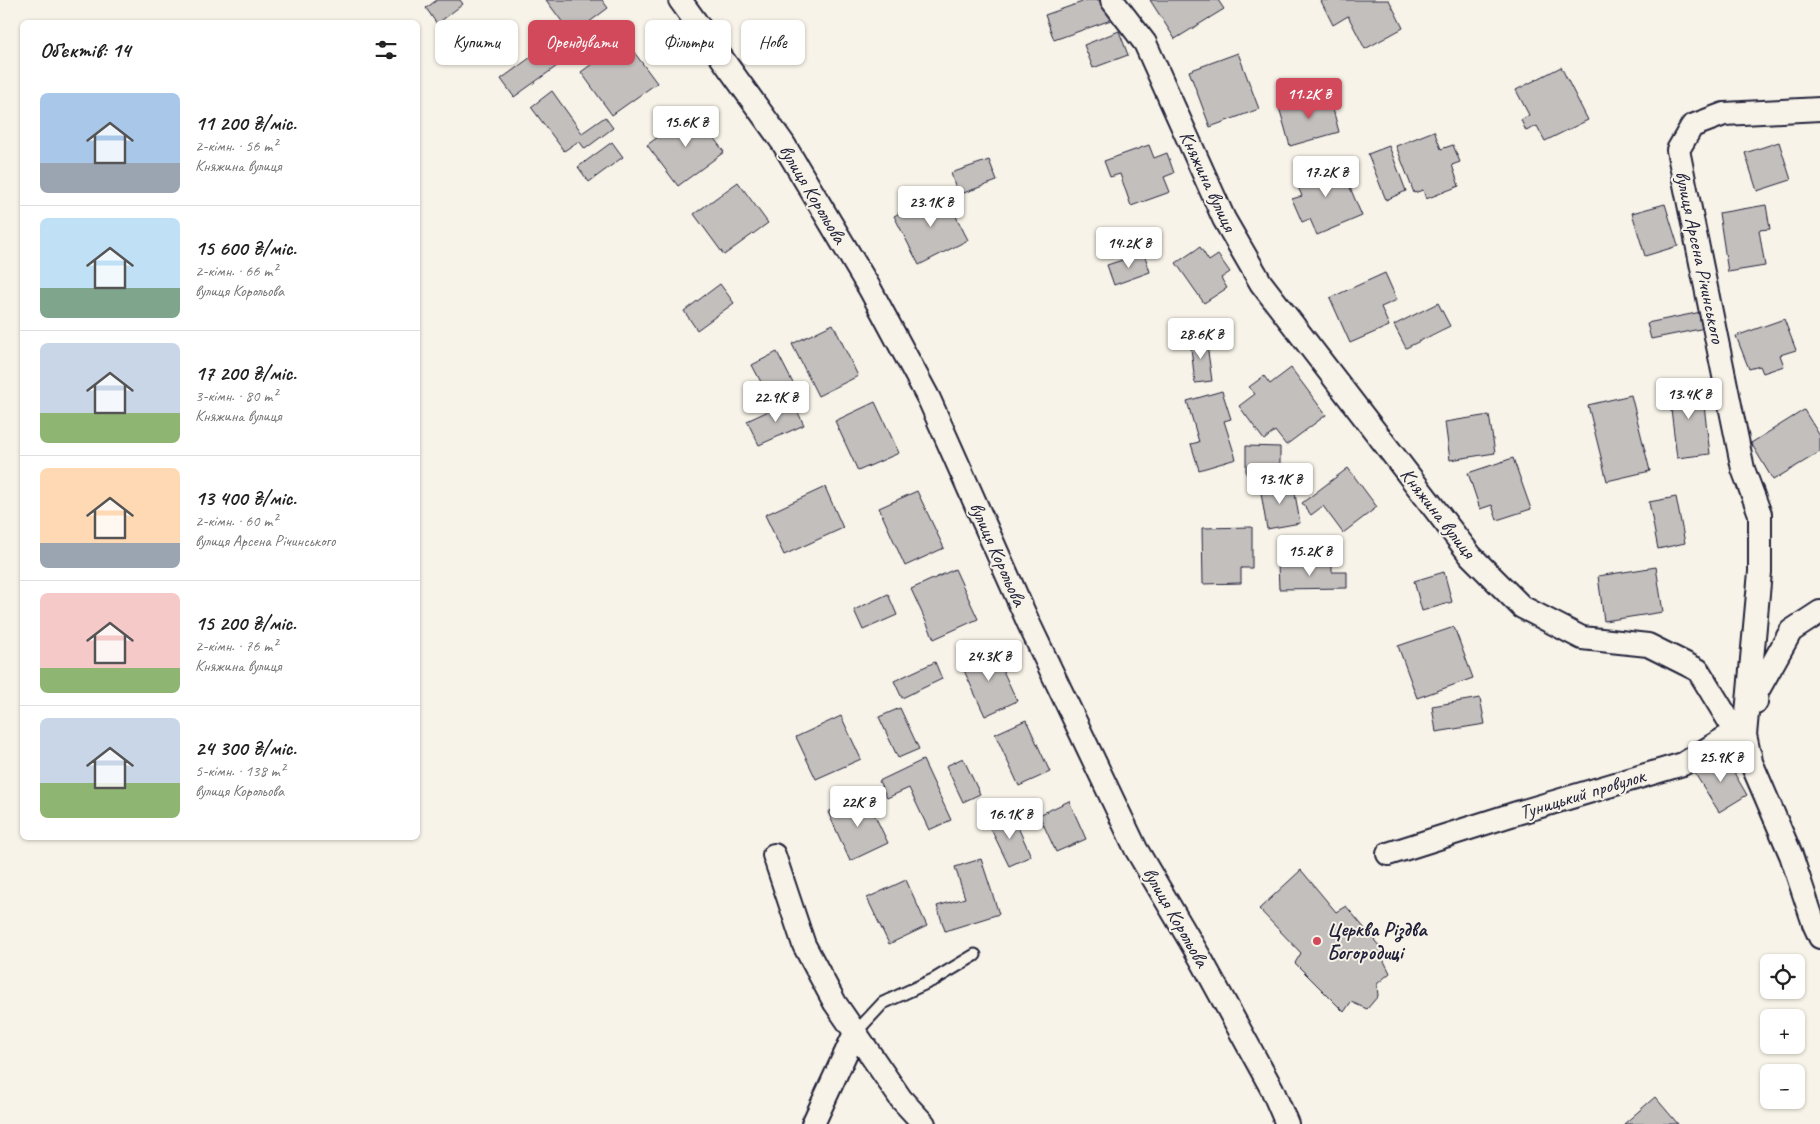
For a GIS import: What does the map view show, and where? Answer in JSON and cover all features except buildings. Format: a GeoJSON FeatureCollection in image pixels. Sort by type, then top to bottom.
{"type":"FeatureCollection","features":[{"type":"Feature","properties":{"kind":"street","name":"вулиця Корольова"},"geometry":{"type":"LineString","coordinates":[[680,0],[783,143],[870,289],[929,399],[1029,624],[1136,849],[1202,961],[1272,1089],[1287,1124]]}},
{"type":"Feature","properties":{"kind":"street","name":"Княжина вулиця"},"geometry":{"type":"LineString","coordinates":[[1112,0],[1145,43],[1224,219],[1261,283],[1471,556],[1522,607],[1582,638],[1648,645],[1698,670],[1750,755],[1750,762],[1791,855],[1820,937]]}},
{"type":"Feature","properties":{"kind":"street","name":"вулиця Арсена Річинського"},"geometry":{"type":"LineString","coordinates":[[1750,755],[1745,735],[1760,572],[1760,514],[1743,470],[1678,150],[1692,126],[1724,114],[1820,109]]}},
{"type":"Feature","properties":{"kind":"street"},"geometry":{"type":"LineString","coordinates":[[1750,755],[1757,692],[1791,631],[1820,612]]}},
{"type":"Feature","properties":{"kind":"street","name":"Туницький провулок"},"geometry":{"type":"LineString","coordinates":[[1388,854],[1517,813],[1683,764],[1726,738],[1750,755]]}},
{"type":"Feature","properties":{"kind":"street"},"geometry":{"type":"LineString","coordinates":[[774,855],[804,944],[835,1002],[901,1099],[924,1124]]}},
{"type":"Feature","properties":{"kind":"street"},"geometry":{"type":"LineString","coordinates":[[814,1124],[856,1033]]}},
{"type":"Feature","properties":{"kind":"lane"},"geometry":{"type":"LineString","coordinates":[[856,1033],[883,1003],[935,979],[974,955]]}},
{"type":"Feature","properties":{"kind":"place","name":"Церква Різдва Богородиці"},"geometry":{"type":"Point","coordinates":[1317,941]}}]}
